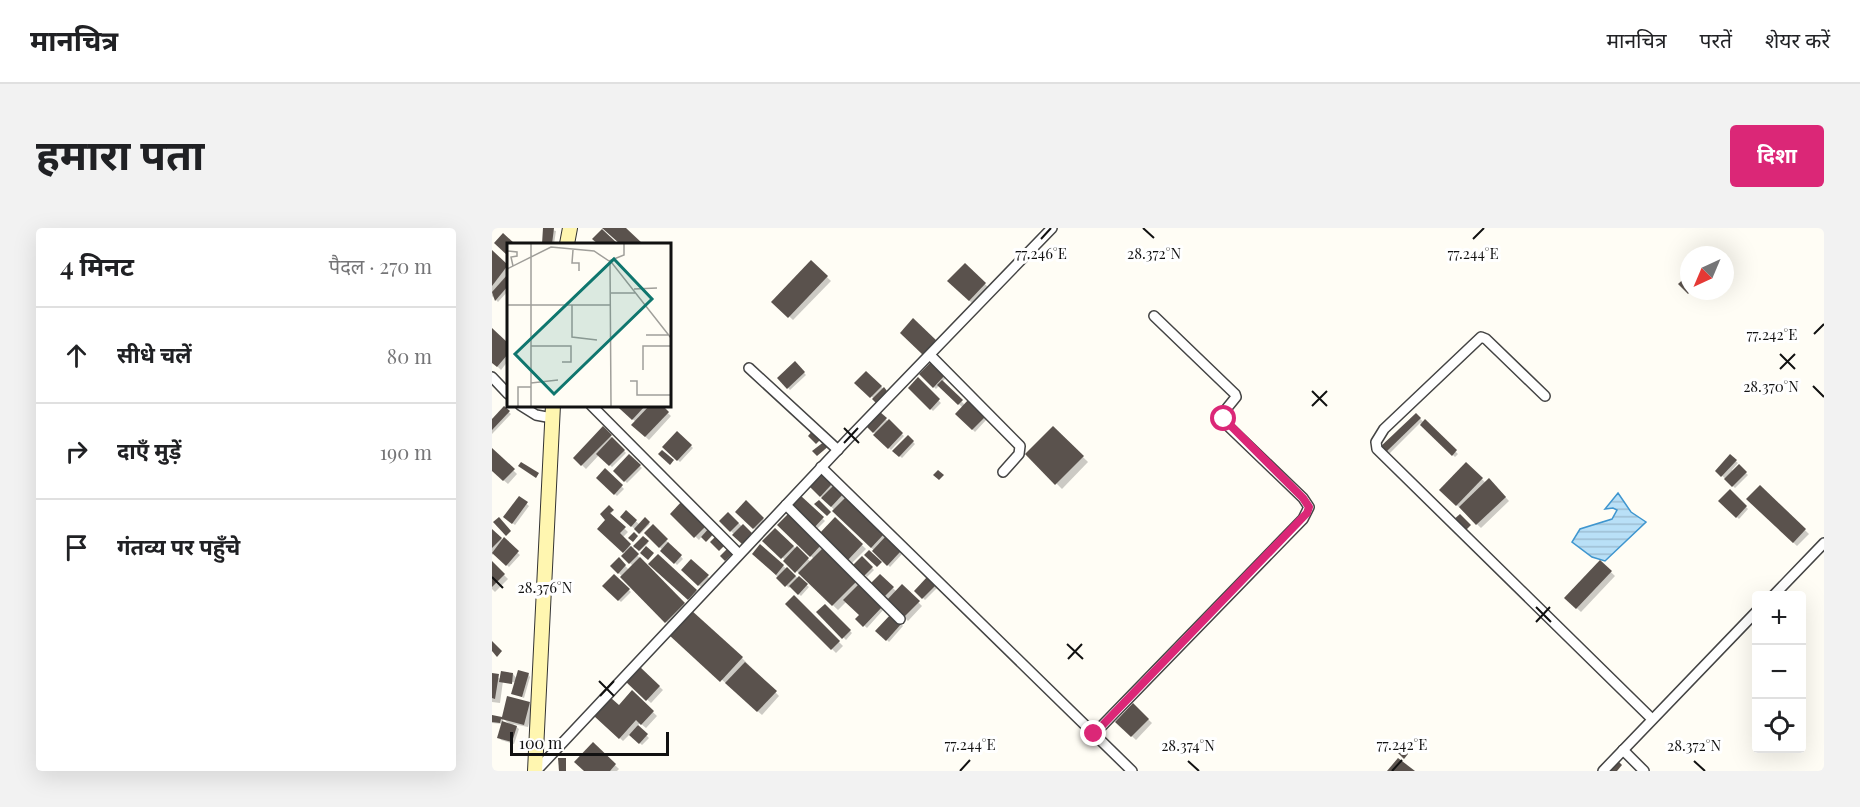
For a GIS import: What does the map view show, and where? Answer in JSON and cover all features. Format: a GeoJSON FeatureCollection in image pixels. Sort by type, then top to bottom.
{"type":"FeatureCollection","features":[{"type":"Feature","properties":{"kind":"main road"},"geometry":{"type":"LineString","coordinates":[[567,243],[570,228]]}},
{"type":"Feature","properties":{"kind":"main road"},"geometry":{"type":"LineString","coordinates":[[535,771],[552,411]]}},
{"type":"Feature","properties":{"kind":"street"},"geometry":{"type":"LineString","coordinates":[[535,771],[821,467],[931,356],[1052,228]]}},
{"type":"Feature","properties":{"kind":"street"},"geometry":{"type":"LineString","coordinates":[[1094,734],[1303,519],[1309,507],[1303,498],[1227,424],[1224,413],[1234,400],[1235,394],[1154,316]]}},
{"type":"Feature","properties":{"kind":"street"},"geometry":{"type":"LineString","coordinates":[[1545,396],[1486,339],[1481,337],[1384,429],[1376,442],[1377,450],[1652,719]]}},
{"type":"Feature","properties":{"kind":"street"},"geometry":{"type":"LineString","coordinates":[[931,356],[1020,446],[1021,451],[1003,472]]}},
{"type":"Feature","properties":{"kind":"street"},"geometry":{"type":"LineString","coordinates":[[749,369],[838,450]]}},
{"type":"Feature","properties":{"kind":"street"},"geometry":{"type":"LineString","coordinates":[[492,377],[507,393]]}},
{"type":"Feature","properties":{"kind":"street"},"geometry":{"type":"LineString","coordinates":[[522,406],[536,415],[552,411]]}},
{"type":"Feature","properties":{"kind":"street"},"geometry":{"type":"LineString","coordinates":[[592,406],[739,554]]}},
{"type":"Feature","properties":{"kind":"street"},"geometry":{"type":"LineString","coordinates":[[821,467],[1132,771]]}},
{"type":"Feature","properties":{"kind":"street"},"geometry":{"type":"LineString","coordinates":[[786,505],[900,619]]}},
{"type":"Feature","properties":{"kind":"street"},"geometry":{"type":"LineString","coordinates":[[1778,591],[1824,543]]}},
{"type":"Feature","properties":{"kind":"street"},"geometry":{"type":"LineString","coordinates":[[1603,771],[1752,616]]}},
{"type":"Feature","properties":{"kind":"street"},"geometry":{"type":"LineString","coordinates":[[1623,750],[1644,771]]}},
{"type":"Feature","properties":{"kind":"water"},"geometry":{"type":"Polygon","coordinates":[[[1618,493],[1631,512],[1646,522],[1605,561],[1592,557],[1572,542],[1580,529],[1612,519],[1617,510],[1605,509],[1618,493]]]}},
{"type":"Feature","properties":{"kind":"building"},"geometry":{"type":"Polygon","coordinates":[[[543,228],[554,228],[552,243],[542,243],[543,228]]]}},
{"type":"Feature","properties":{"kind":"building"},"geometry":{"type":"Polygon","coordinates":[[[602,228],[626,228],[642,243],[619,243],[602,228]]]}},
{"type":"Feature","properties":{"kind":"building"},"geometry":{"type":"Polygon","coordinates":[[[602,229],[617,243],[597,243],[592,239],[602,229]]]}},
{"type":"Feature","properties":{"kind":"building"},"geometry":{"type":"Polygon","coordinates":[[[503,233],[514,243],[507,243],[507,255],[494,243],[503,233]]]}},
{"type":"Feature","properties":{"kind":"building"},"geometry":{"type":"Polygon","coordinates":[[[492,250],[507,266],[492,286],[492,250]]]}},
{"type":"Feature","properties":{"kind":"building"},"geometry":{"type":"Polygon","coordinates":[[[811,260],[828,276],[788,318],[771,302],[811,260]]]}},
{"type":"Feature","properties":{"kind":"building"},"geometry":{"type":"Polygon","coordinates":[[[965,263],[986,283],[969,301],[947,281],[965,263]]]}},
{"type":"Feature","properties":{"kind":"building"},"geometry":{"type":"Polygon","coordinates":[[[507,275],[507,287],[495,301],[492,292],[507,275]]]}},
{"type":"Feature","properties":{"kind":"building"},"geometry":{"type":"Polygon","coordinates":[[[913,318],[937,341],[923,355],[900,333],[913,318]]]}},
{"type":"Feature","properties":{"kind":"building"},"geometry":{"type":"Polygon","coordinates":[[[492,328],[507,342],[507,355],[497,367],[492,363],[492,328]]]}},
{"type":"Feature","properties":{"kind":"building"},"geometry":{"type":"Polygon","coordinates":[[[795,361],[805,372],[787,389],[777,378],[795,361]]]}},
{"type":"Feature","properties":{"kind":"building"},"geometry":{"type":"Polygon","coordinates":[[[932,361],[946,374],[933,388],[919,374],[932,361]]]}},
{"type":"Feature","properties":{"kind":"building"},"geometry":{"type":"Polygon","coordinates":[[[866,371],[882,386],[870,398],[854,383],[866,371]]]}},
{"type":"Feature","properties":{"kind":"building"},"geometry":{"type":"Polygon","coordinates":[[[918,377],[940,399],[930,410],[908,388],[918,377]]]}},
{"type":"Feature","properties":{"kind":"building"},"geometry":{"type":"Polygon","coordinates":[[[942,380],[963,400],[958,405],[937,385],[942,380]]]}},
{"type":"Feature","properties":{"kind":"building"},"geometry":{"type":"Polygon","coordinates":[[[884,387],[887,391],[876,403],[872,399],[884,387]]]}},
{"type":"Feature","properties":{"kind":"building"},"geometry":{"type":"Polygon","coordinates":[[[969,399],[986,416],[972,430],[955,414],[969,399]]]}},
{"type":"Feature","properties":{"kind":"building"},"geometry":{"type":"Polygon","coordinates":[[[504,406],[510,411],[492,430],[492,419],[504,406]]]}},
{"type":"Feature","properties":{"kind":"building"},"geometry":{"type":"Polygon","coordinates":[[[621,406],[645,406],[632,420],[619,408],[621,406]]]}},
{"type":"Feature","properties":{"kind":"building"},"geometry":{"type":"Polygon","coordinates":[[[649,406],[663,406],[669,412],[645,437],[631,425],[649,406]]]}},
{"type":"Feature","properties":{"kind":"building"},"geometry":{"type":"Polygon","coordinates":[[[880,412],[887,418],[873,433],[866,426],[880,412]]]}},
{"type":"Feature","properties":{"kind":"building"},"geometry":{"type":"Polygon","coordinates":[[[1416,413],[1421,418],[1385,453],[1379,448],[1416,413]]]}},
{"type":"Feature","properties":{"kind":"building"},"geometry":{"type":"Polygon","coordinates":[[[889,419],[903,433],[888,449],[873,435],[889,419]]]}},
{"type":"Feature","properties":{"kind":"building"},"geometry":{"type":"Polygon","coordinates":[[[1425,419],[1457,450],[1452,456],[1420,425],[1425,419]]]}},
{"type":"Feature","properties":{"kind":"building"},"geometry":{"type":"Polygon","coordinates":[[[603,426],[612,435],[581,466],[573,458],[603,426]]]}},
{"type":"Feature","properties":{"kind":"building"},"geometry":{"type":"Polygon","coordinates":[[[1053,426],[1084,456],[1055,485],[1025,454],[1053,426]]]}},
{"type":"Feature","properties":{"kind":"building"},"geometry":{"type":"Polygon","coordinates":[[[814,429],[823,437],[816,444],[808,436],[814,429]]]}},
{"type":"Feature","properties":{"kind":"building"},"geometry":{"type":"Polygon","coordinates":[[[677,431],[692,445],[677,461],[662,447],[677,431]]]}},
{"type":"Feature","properties":{"kind":"building"},"geometry":{"type":"Polygon","coordinates":[[[908,435],[914,441],[899,457],[892,451],[908,435]]]}},
{"type":"Feature","properties":{"kind":"building"},"geometry":{"type":"Polygon","coordinates":[[[612,437],[625,450],[609,466],[596,454],[612,437]]]}},
{"type":"Feature","properties":{"kind":"building"},"geometry":{"type":"Polygon","coordinates":[[[825,441],[830,445],[817,456],[812,451],[825,441]]]}},
{"type":"Feature","properties":{"kind":"building"},"geometry":{"type":"Polygon","coordinates":[[[492,448],[515,469],[503,481],[492,471],[492,448]]]}},
{"type":"Feature","properties":{"kind":"building"},"geometry":{"type":"Polygon","coordinates":[[[662,450],[674,460],[670,465],[658,454],[662,450]]]}},
{"type":"Feature","properties":{"kind":"building"},"geometry":{"type":"Polygon","coordinates":[[[629,454],[641,465],[624,482],[613,471],[629,454]]]}},
{"type":"Feature","properties":{"kind":"building"},"geometry":{"type":"Polygon","coordinates":[[[1730,454],[1737,460],[1721,477],[1715,471],[1730,454]]]}},
{"type":"Feature","properties":{"kind":"building"},"geometry":{"type":"Polygon","coordinates":[[[521,462],[539,473],[536,478],[518,466],[521,462]]]}},
{"type":"Feature","properties":{"kind":"building"},"geometry":{"type":"Polygon","coordinates":[[[1466,462],[1483,478],[1456,506],[1439,490],[1466,462]]]}},
{"type":"Feature","properties":{"kind":"building"},"geometry":{"type":"Polygon","coordinates":[[[1739,464],[1747,472],[1732,487],[1724,479],[1739,464]]]}},
{"type":"Feature","properties":{"kind":"building"},"geometry":{"type":"Polygon","coordinates":[[[605,468],[623,485],[614,495],[596,478],[605,468]]]}},
{"type":"Feature","properties":{"kind":"building"},"geometry":{"type":"Polygon","coordinates":[[[938,470],[944,475],[939,480],[933,475],[938,470]]]}},
{"type":"Feature","properties":{"kind":"building"},"geometry":{"type":"Polygon","coordinates":[[[822,473],[832,484],[820,497],[809,486],[822,473]]]}},
{"type":"Feature","properties":{"kind":"building"},"geometry":{"type":"Polygon","coordinates":[[[1489,478],[1506,497],[1476,525],[1459,507],[1489,478]]]}},
{"type":"Feature","properties":{"kind":"building"},"geometry":{"type":"Polygon","coordinates":[[[836,483],[845,492],[831,507],[821,498],[836,483]]]}},
{"type":"Feature","properties":{"kind":"building"},"geometry":{"type":"Polygon","coordinates":[[[1760,485],[1806,529],[1793,543],[1746,499],[1760,485]]]}},
{"type":"Feature","properties":{"kind":"building"},"geometry":{"type":"Polygon","coordinates":[[[1730,489],[1747,506],[1736,518],[1718,501],[1730,489]]]}},
{"type":"Feature","properties":{"kind":"building"},"geometry":{"type":"Polygon","coordinates":[[[519,496],[528,502],[512,524],[503,517],[519,496]]]}},
{"type":"Feature","properties":{"kind":"building"},"geometry":{"type":"Polygon","coordinates":[[[801,496],[824,517],[813,529],[790,507],[801,496]]]}},
{"type":"Feature","properties":{"kind":"building"},"geometry":{"type":"Polygon","coordinates":[[[846,497],[884,534],[871,548],[832,511],[846,497]]]}},
{"type":"Feature","properties":{"kind":"building"},"geometry":{"type":"Polygon","coordinates":[[[746,500],[764,518],[753,529],[735,512],[746,500]]]}},
{"type":"Feature","properties":{"kind":"building"},"geometry":{"type":"Polygon","coordinates":[[[819,500],[831,512],[827,516],[814,504],[819,500]]]}},
{"type":"Feature","properties":{"kind":"building"},"geometry":{"type":"Polygon","coordinates":[[[682,501],[707,525],[694,538],[670,514],[682,501]]]}},
{"type":"Feature","properties":{"kind":"building"},"geometry":{"type":"Polygon","coordinates":[[[609,505],[614,510],[610,513],[626,527],[620,533],[631,544],[623,553],[597,529],[605,520],[600,514],[609,505]]]}},
{"type":"Feature","properties":{"kind":"building"},"geometry":{"type":"Polygon","coordinates":[[[626,510],[637,520],[631,527],[620,517],[626,510]]]}},
{"type":"Feature","properties":{"kind":"building"},"geometry":{"type":"Polygon","coordinates":[[[728,512],[739,523],[730,532],[719,521],[728,512]]]}},
{"type":"Feature","properties":{"kind":"building"},"geometry":{"type":"Polygon","coordinates":[[[790,512],[822,544],[810,557],[777,525],[790,512]]]}},
{"type":"Feature","properties":{"kind":"building"},"geometry":{"type":"Polygon","coordinates":[[[1460,514],[1471,525],[1463,533],[1452,521],[1460,514]]]}},
{"type":"Feature","properties":{"kind":"building"},"geometry":{"type":"Polygon","coordinates":[[[499,517],[511,531],[506,536],[493,522],[499,517]]]}},
{"type":"Feature","properties":{"kind":"building"},"geometry":{"type":"Polygon","coordinates":[[[645,517],[650,522],[639,534],[634,529],[645,517]]]}},
{"type":"Feature","properties":{"kind":"building"},"geometry":{"type":"Polygon","coordinates":[[[835,517],[863,544],[847,561],[819,534],[835,517]]]}},
{"type":"Feature","properties":{"kind":"building"},"geometry":{"type":"Polygon","coordinates":[[[653,524],[668,539],[659,548],[644,533],[653,524]]]}},
{"type":"Feature","properties":{"kind":"building"},"geometry":{"type":"Polygon","coordinates":[[[743,524],[752,533],[742,544],[732,535],[743,524]]]}},
{"type":"Feature","properties":{"kind":"building"},"geometry":{"type":"Polygon","coordinates":[[[710,527],[715,532],[706,542],[701,537],[710,527]]]}},
{"type":"Feature","properties":{"kind":"building"},"geometry":{"type":"Polygon","coordinates":[[[775,528],[794,546],[781,559],[762,541],[775,528]]]}},
{"type":"Feature","properties":{"kind":"building"},"geometry":{"type":"Polygon","coordinates":[[[492,529],[502,538],[492,548],[492,529]]]}},
{"type":"Feature","properties":{"kind":"building"},"geometry":{"type":"Polygon","coordinates":[[[634,532],[638,536],[633,542],[628,538],[634,532]]]}},
{"type":"Feature","properties":{"kind":"building"},"geometry":{"type":"Polygon","coordinates":[[[643,536],[649,541],[639,551],[633,546],[643,536]]]}},
{"type":"Feature","properties":{"kind":"building"},"geometry":{"type":"Polygon","coordinates":[[[716,536],[725,545],[719,551],[710,542],[716,536]]]}},
{"type":"Feature","properties":{"kind":"building"},"geometry":{"type":"Polygon","coordinates":[[[886,536],[901,551],[887,566],[872,551],[886,536]]]}},
{"type":"Feature","properties":{"kind":"building"},"geometry":{"type":"Polygon","coordinates":[[[504,537],[519,551],[506,566],[492,553],[504,537]]]}},
{"type":"Feature","properties":{"kind":"building"},"geometry":{"type":"Polygon","coordinates":[[[668,542],[682,555],[674,564],[660,551],[668,542]]]}},
{"type":"Feature","properties":{"kind":"building"},"geometry":{"type":"Polygon","coordinates":[[[760,544],[784,565],[776,575],[752,554],[760,544]]]}},
{"type":"Feature","properties":{"kind":"building"},"geometry":{"type":"Polygon","coordinates":[[[631,546],[639,554],[629,564],[621,556],[631,546]]]}},
{"type":"Feature","properties":{"kind":"building"},"geometry":{"type":"Polygon","coordinates":[[[646,546],[654,553],[648,560],[640,553],[646,546]]]}},
{"type":"Feature","properties":{"kind":"building"},"geometry":{"type":"Polygon","coordinates":[[[797,546],[809,558],[795,573],[783,561],[797,546]]]}},
{"type":"Feature","properties":{"kind":"building"},"geometry":{"type":"Polygon","coordinates":[[[825,546],[859,579],[832,606],[798,573],[825,546]]]}},
{"type":"Feature","properties":{"kind":"building"},"geometry":{"type":"Polygon","coordinates":[[[729,547],[734,552],[725,561],[720,556],[729,547]]]}},
{"type":"Feature","properties":{"kind":"building"},"geometry":{"type":"Polygon","coordinates":[[[869,550],[882,562],[877,567],[864,555],[869,550]]]}},
{"type":"Feature","properties":{"kind":"building"},"geometry":{"type":"Polygon","coordinates":[[[658,554],[697,590],[688,600],[648,564],[658,554]]]}},
{"type":"Feature","properties":{"kind":"building"},"geometry":{"type":"Polygon","coordinates":[[[862,556],[873,567],[864,576],[853,565],[862,556]]]}},
{"type":"Feature","properties":{"kind":"building"},"geometry":{"type":"Polygon","coordinates":[[[619,557],[626,565],[618,574],[610,566],[619,557]]]}},
{"type":"Feature","properties":{"kind":"building"},"geometry":{"type":"Polygon","coordinates":[[[640,557],[685,603],[665,623],[620,577],[640,557]]]}},
{"type":"Feature","properties":{"kind":"building"},"geometry":{"type":"Polygon","coordinates":[[[691,559],[709,575],[698,586],[681,570],[691,559]]]}},
{"type":"Feature","properties":{"kind":"building"},"geometry":{"type":"Polygon","coordinates":[[[1600,560],[1612,571],[1576,609],[1564,598],[1600,560]]]}},
{"type":"Feature","properties":{"kind":"building"},"geometry":{"type":"Polygon","coordinates":[[[492,561],[505,574],[492,587],[492,561]]]}},
{"type":"Feature","properties":{"kind":"building"},"geometry":{"type":"Polygon","coordinates":[[[787,567],[796,576],[785,587],[776,578],[787,567]]]}},
{"type":"Feature","properties":{"kind":"building"},"geometry":{"type":"Polygon","coordinates":[[[614,574],[630,589],[618,601],[602,586],[614,574]]]}},
{"type":"Feature","properties":{"kind":"building"},"geometry":{"type":"Polygon","coordinates":[[[880,574],[894,587],[883,598],[869,585],[880,574]]]}},
{"type":"Feature","properties":{"kind":"building"},"geometry":{"type":"Polygon","coordinates":[[[799,576],[808,584],[798,595],[789,586],[799,576]]]}},
{"type":"Feature","properties":{"kind":"building"},"geometry":{"type":"Polygon","coordinates":[[[928,576],[937,584],[922,599],[914,591],[928,576]]]}},
{"type":"Feature","properties":{"kind":"building"},"geometry":{"type":"Polygon","coordinates":[[[859,584],[883,606],[863,627],[855,619],[859,615],[843,600],[859,584]]]}},
{"type":"Feature","properties":{"kind":"building"},"geometry":{"type":"Polygon","coordinates":[[[902,584],[920,601],[903,618],[886,601],[902,584]]]}},
{"type":"Feature","properties":{"kind":"building"},"geometry":{"type":"Polygon","coordinates":[[[794,595],[840,641],[831,650],[785,604],[794,595]]]}},
{"type":"Feature","properties":{"kind":"building"},"geometry":{"type":"Polygon","coordinates":[[[825,604],[851,630],[842,639],[816,612],[825,604]]]}},
{"type":"Feature","properties":{"kind":"building"},"geometry":{"type":"Polygon","coordinates":[[[691,610],[743,657],[720,682],[669,635],[691,610]]]}},
{"type":"Feature","properties":{"kind":"building"},"geometry":{"type":"Polygon","coordinates":[[[892,613],[902,623],[886,641],[875,631],[892,613]]]}},
{"type":"Feature","properties":{"kind":"building"},"geometry":{"type":"Polygon","coordinates":[[[492,641],[502,651],[497,657],[492,651],[492,641]]]}},
{"type":"Feature","properties":{"kind":"building"},"geometry":{"type":"Polygon","coordinates":[[[745,662],[777,691],[757,712],[725,683],[745,662]]]}},
{"type":"Feature","properties":{"kind":"building"},"geometry":{"type":"Polygon","coordinates":[[[639,666],[660,686],[646,701],[625,681],[639,666]]]}},
{"type":"Feature","properties":{"kind":"building"},"geometry":{"type":"Polygon","coordinates":[[[518,670],[529,673],[522,697],[511,694],[518,670]]]}},
{"type":"Feature","properties":{"kind":"building"},"geometry":{"type":"Polygon","coordinates":[[[501,671],[513,673],[512,684],[499,682],[501,671]]]}},
{"type":"Feature","properties":{"kind":"building"},"geometry":{"type":"Polygon","coordinates":[[[492,673],[499,674],[495,699],[492,698],[492,673]]]}},
{"type":"Feature","properties":{"kind":"building"},"geometry":{"type":"Polygon","coordinates":[[[632,690],[654,711],[641,725],[636,720],[619,739],[594,716],[611,698],[619,705],[632,690]]]}},
{"type":"Feature","properties":{"kind":"building"},"geometry":{"type":"Polygon","coordinates":[[[507,696],[530,702],[524,725],[501,719],[500,723],[492,722],[492,715],[502,717],[507,696]]]}},
{"type":"Feature","properties":{"kind":"building"},"geometry":{"type":"Polygon","coordinates":[[[1133,703],[1149,719],[1131,737],[1115,722],[1133,703]]]}},
{"type":"Feature","properties":{"kind":"building"},"geometry":{"type":"Polygon","coordinates":[[[502,721],[517,726],[512,742],[497,738],[502,721]]]}},
{"type":"Feature","properties":{"kind":"building"},"geometry":{"type":"Polygon","coordinates":[[[638,725],[648,734],[639,744],[629,735],[638,725]]]}},
{"type":"Feature","properties":{"kind":"building"},"geometry":{"type":"Polygon","coordinates":[[[593,742],[616,764],[610,771],[584,771],[574,762],[593,742]]]}},
{"type":"Feature","properties":{"kind":"building"},"geometry":{"type":"Polygon","coordinates":[[[1397,743],[1408,754],[1404,759],[1393,748],[1397,743]]]}},
{"type":"Feature","properties":{"kind":"building"},"geometry":{"type":"Polygon","coordinates":[[[558,758],[566,758],[566,771],[559,771],[558,758]]]}},
{"type":"Feature","properties":{"kind":"building"},"geometry":{"type":"Polygon","coordinates":[[[1398,758],[1415,771],[1387,771],[1398,758]]]}},
{"type":"Feature","properties":{"kind":"building"},"geometry":{"type":"Polygon","coordinates":[[[1617,760],[1622,765],[1617,771],[1607,771],[1617,760]]]}},
{"type":"Feature","properties":{"kind":"route"},"geometry":{"type":"LineString","coordinates":[[1094,734],[1307,513],[1309,507],[1303,498],[1224,419]]}}]}
